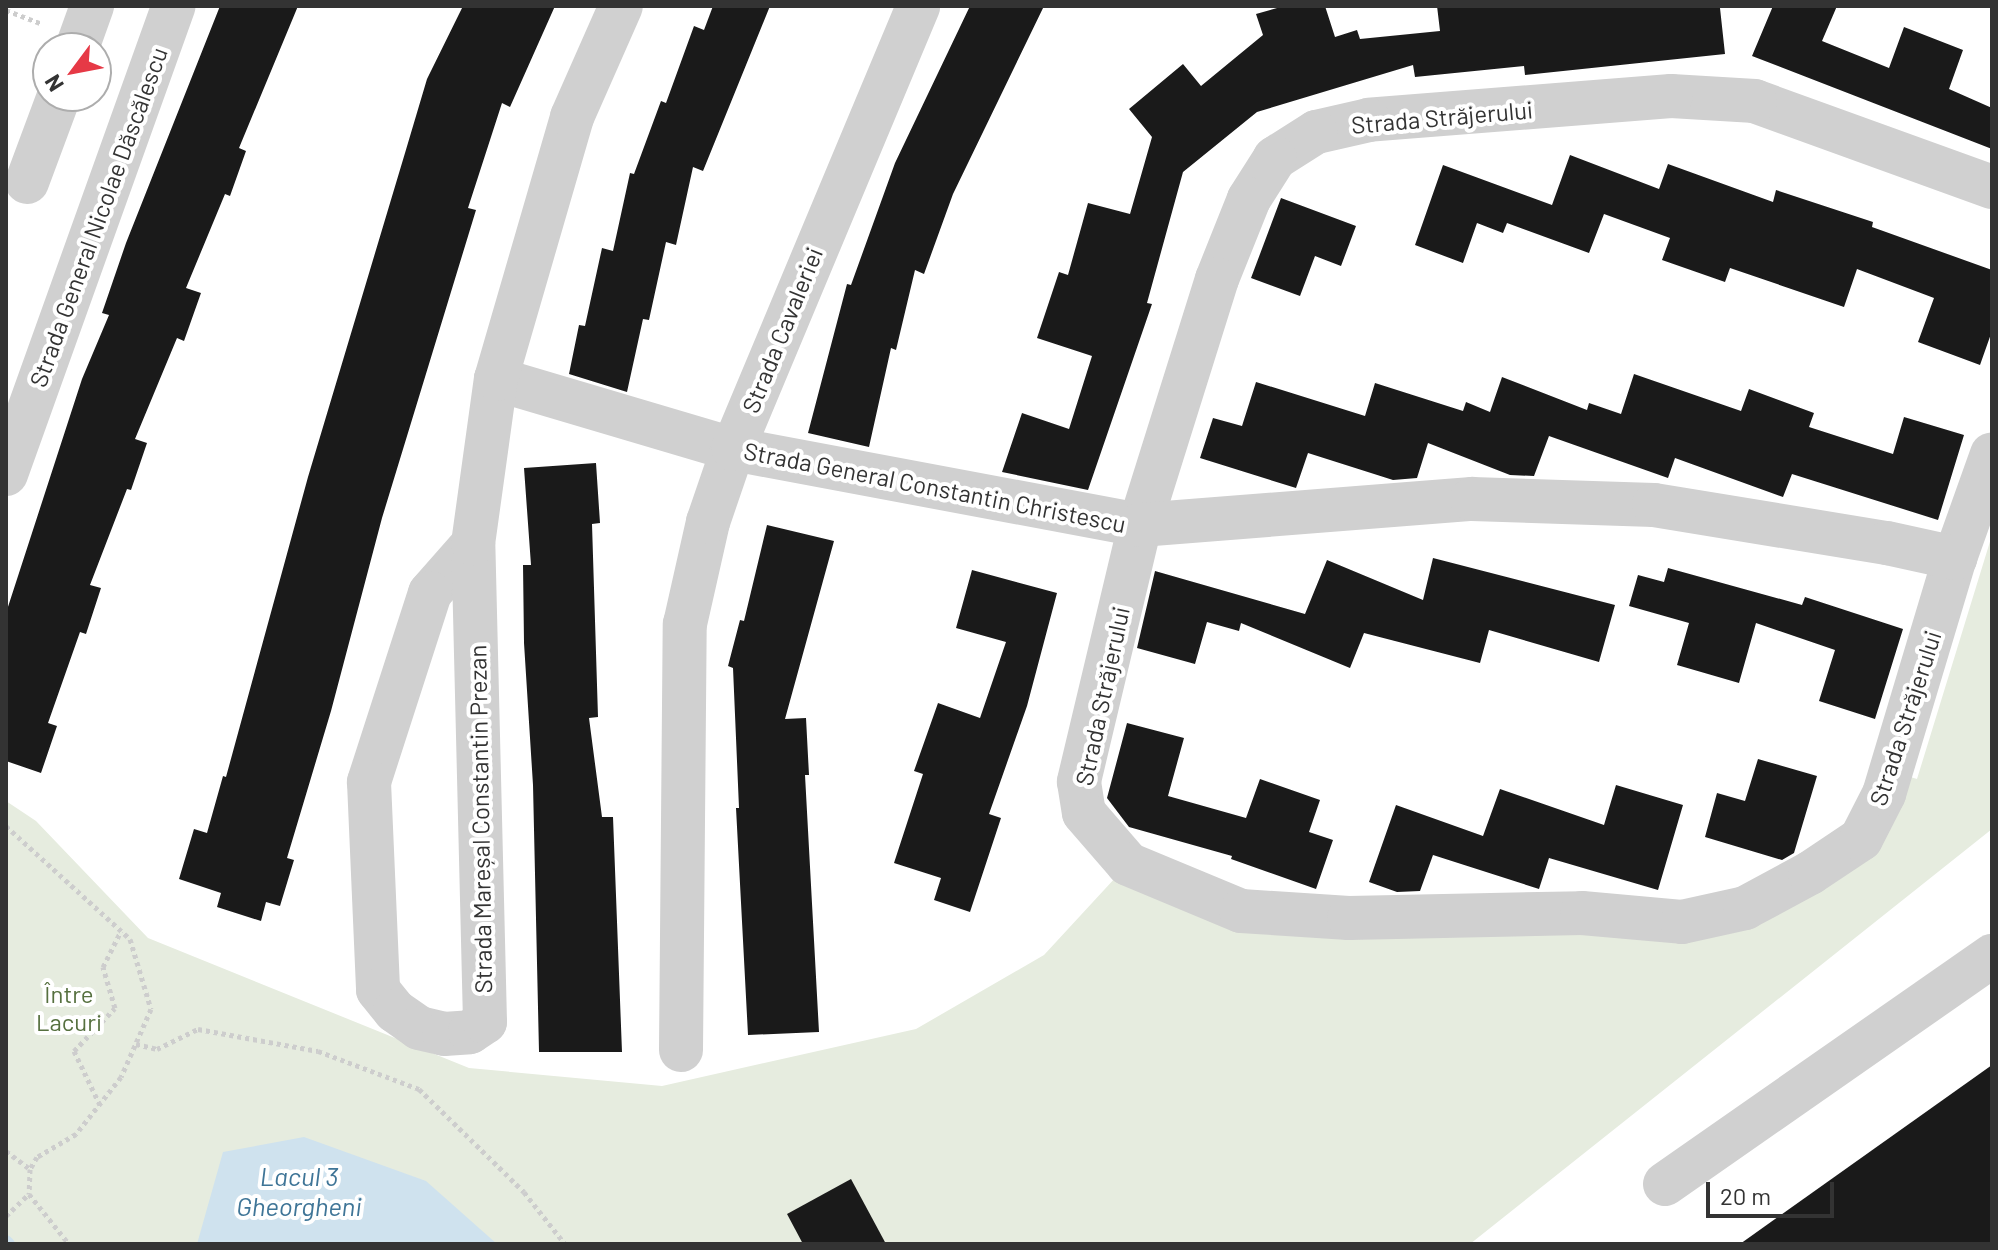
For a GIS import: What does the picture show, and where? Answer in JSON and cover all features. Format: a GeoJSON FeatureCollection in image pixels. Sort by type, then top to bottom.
{"type":"FeatureCollection","features":[{"type":"Feature","properties":{"kind":"street"},"geometry":{"type":"LineString","coordinates":[[83,32],[92,6]]}},
{"type":"Feature","properties":{"kind":"street","name":"Strada General Nicolae Dăscălescu"},"geometry":{"type":"LineString","coordinates":[[6,474],[174,6]]}},
{"type":"Feature","properties":{"kind":"street","name":"Strada Mareșal Constantin Prezan"},"geometry":{"type":"LineString","coordinates":[[473,544],[430,593],[369,782],[378,990],[395,1011],[419,1028],[444,1034],[470,1032],[485,1022],[473,544],[496,379],[572,117],[621,6]]}},
{"type":"Feature","properties":{"kind":"street","name":"Strada Cavaleriei"},"geometry":{"type":"LineString","coordinates":[[681,1050],[685,624],[708,522],[733,449],[918,6]]}},
{"type":"Feature","properties":{"kind":"street","name":"Strada Străjerului"},"geometry":{"type":"LineString","coordinates":[[1992,187],[1755,101],[1671,96],[1369,120],[1316,132],[1275,158],[1249,199],[1217,279],[1140,525],[1079,782],[1084,813],[1128,864],[1241,911],[1349,918],[1582,913],[1682,922],[1745,908],[1810,873],[1861,839],[1884,794],[1955,558],[1992,454]]}},
{"type":"Feature","properties":{"kind":"street"},"geometry":{"type":"LineString","coordinates":[[27,182],[53,112]]}},
{"type":"Feature","properties":{"kind":"street","name":"Strada General Constantin Christescu"},"geometry":{"type":"LineString","coordinates":[[496,379],[733,449],[1140,525],[1472,499],[1654,505],[1887,543],[1955,558]]}},
{"type":"Feature","properties":{"kind":"street"},"geometry":{"type":"LineString","coordinates":[[1665,1184],[1992,956]]}},
{"type":"Feature","properties":{"kind":"path"},"geometry":{"type":"LineString","coordinates":[[6,826],[130,939],[151,1009],[121,1077],[100,1105],[76,1134],[37,1157],[30,1169],[29,1194],[69,1244]]}},
{"type":"Feature","properties":{"kind":"path"},"geometry":{"type":"LineString","coordinates":[[100,1105],[74,1051],[115,1008],[103,967],[121,931]]}},
{"type":"Feature","properties":{"kind":"path"},"geometry":{"type":"LineString","coordinates":[[136,1044],[157,1049],[198,1029],[318,1051],[419,1089],[524,1192],[565,1244]]}},
{"type":"Feature","properties":{"kind":"path"},"geometry":{"type":"LineString","coordinates":[[6,1151],[30,1169]]}},
{"type":"Feature","properties":{"kind":"path"},"geometry":{"type":"LineString","coordinates":[[6,1216],[29,1194]]}},
{"type":"Feature","properties":{"kind":"green space","name":"Între Lacuri"},"geometry":{"type":"Polygon","coordinates":[[[1992,535],[1992,829],[1470,1244],[6,1244],[6,801],[36,821],[148,938],[469,1068],[662,1086],[916,1029],[1044,955],[1128,864],[1241,911],[1682,922],[1861,839],[1891,771],[1917,779],[1992,535]]]}},
{"type":"Feature","properties":{"kind":"water","name":"Lacul 3 Gheorgheni"},"geometry":{"type":"Polygon","coordinates":[[[304,1137],[426,1181],[497,1244],[197,1244],[223,1152],[304,1137]]]}},
{"type":"Feature","properties":{"kind":"building"},"geometry":{"type":"Polygon","coordinates":[[[220,6],[298,6],[239,148],[246,151],[230,196],[225,194],[186,288],[201,293],[184,341],[177,338],[135,439],[147,443],[131,490],[127,489],[90,585],[101,588],[86,634],[80,632],[48,723],[57,726],[41,773],[6,761],[6,613],[82,379],[109,315],[102,313],[126,243],[220,6]]]}},
{"type":"Feature","properties":{"kind":"building"},"geometry":{"type":"Polygon","coordinates":[[[463,6],[555,6],[510,107],[502,103],[468,208],[476,210],[382,518],[331,711],[287,858],[294,860],[280,906],[266,902],[261,921],[217,907],[221,893],[179,879],[194,829],[207,833],[223,776],[226,777],[308,477],[427,79],[463,6]]]}},
{"type":"Feature","properties":{"kind":"building"},"geometry":{"type":"Polygon","coordinates":[[[713,6],[770,6],[703,171],[693,167],[676,245],[666,242],[649,320],[643,319],[627,392],[569,374],[579,325],[585,326],[602,248],[613,251],[630,173],[634,174],[661,101],[666,103],[694,26],[704,30],[713,6]]]}},
{"type":"Feature","properties":{"kind":"building"},"geometry":{"type":"Polygon","coordinates":[[[970,6],[1044,6],[953,194],[924,274],[915,270],[896,350],[891,348],[869,447],[808,433],[847,284],[851,285],[895,163],[970,6]]]}},
{"type":"Feature","properties":{"kind":"building"},"geometry":{"type":"Polygon","coordinates":[[[1284,6],[1325,6],[1335,37],[1357,30],[1360,39],[1440,31],[1437,6],[1720,8],[1725,54],[1525,75],[1524,66],[1415,77],[1413,65],[1257,112],[1183,172],[1147,303],[1152,304],[1088,490],[1002,472],[1022,413],[1069,429],[1092,356],[1037,338],[1059,272],[1068,275],[1088,203],[1130,214],[1152,137],[1129,109],[1183,64],[1201,86],[1263,35],[1256,14],[1284,6]]]}},
{"type":"Feature","properties":{"kind":"building"},"geometry":{"type":"Polygon","coordinates":[[[1773,6],[1837,6],[1822,41],[1889,68],[1904,27],[1963,50],[1949,89],[1992,108],[1992,149],[1752,56],[1773,6]]]}},
{"type":"Feature","properties":{"kind":"building"},"geometry":{"type":"Polygon","coordinates":[[[1570,155],[1659,189],[1668,164],[1773,202],[1776,190],[1873,222],[1872,227],[1992,270],[1992,331],[1980,365],[1918,342],[1934,298],[1857,269],[1844,307],[1730,268],[1725,282],[1662,260],[1670,238],[1604,214],[1589,253],[1507,223],[1503,233],[1477,223],[1463,263],[1415,245],[1443,165],[1552,205],[1570,155]]]}},
{"type":"Feature","properties":{"kind":"building"},"geometry":{"type":"Polygon","coordinates":[[[1281,198],[1356,226],[1341,266],[1315,256],[1300,296],[1251,278],[1281,198]]]}},
{"type":"Feature","properties":{"kind":"building"},"geometry":{"type":"Polygon","coordinates":[[[1634,374],[1741,411],[1749,389],[1814,413],[1809,427],[1893,454],[1904,417],[1964,435],[1938,520],[1792,474],[1783,497],[1675,458],[1668,478],[1549,436],[1534,476],[1510,475],[1428,443],[1417,478],[1393,480],[1308,453],[1296,488],[1200,458],[1213,418],[1242,426],[1256,382],[1365,416],[1375,383],[1463,411],[1466,402],[1490,412],[1502,377],[1587,410],[1589,403],[1621,414],[1634,374]]]}},
{"type":"Feature","properties":{"kind":"building"},"geometry":{"type":"Polygon","coordinates":[[[596,463],[600,523],[592,524],[598,717],[589,718],[602,817],[613,817],[622,1052],[539,1052],[533,785],[524,643],[523,565],[531,565],[524,468],[596,463]]]}},
{"type":"Feature","properties":{"kind":"building"},"geometry":{"type":"Polygon","coordinates":[[[767,525],[834,541],[785,719],[806,718],[809,775],[805,775],[819,1032],[748,1035],[736,808],[739,808],[733,668],[728,666],[740,620],[744,621],[767,525]]]}},
{"type":"Feature","properties":{"kind":"building"},"geometry":{"type":"Polygon","coordinates":[[[1433,558],[1615,605],[1599,662],[1489,630],[1480,663],[1364,633],[1350,668],[1241,623],[1239,631],[1207,622],[1195,664],[1137,648],[1155,571],[1305,614],[1327,560],[1423,600],[1433,558]]]}},
{"type":"Feature","properties":{"kind":"building"},"geometry":{"type":"Polygon","coordinates":[[[1668,568],[1802,605],[1805,597],[1903,629],[1875,719],[1819,701],[1835,650],[1756,623],[1739,683],[1677,665],[1689,623],[1629,606],[1638,575],[1664,582],[1668,568]]]}},
{"type":"Feature","properties":{"kind":"building"},"geometry":{"type":"Polygon","coordinates":[[[972,570],[1057,593],[1027,706],[989,814],[1001,818],[970,912],[934,900],[941,878],[894,863],[923,774],[914,771],[938,703],[980,718],[1006,642],[956,628],[972,570]]]}},
{"type":"Feature","properties":{"kind":"building"},"geometry":{"type":"Polygon","coordinates":[[[1127,723],[1184,738],[1168,796],[1246,818],[1260,779],[1320,800],[1309,832],[1333,840],[1316,889],[1231,859],[1232,856],[1129,827],[1107,798],[1127,723]]]}},
{"type":"Feature","properties":{"kind":"building"},"geometry":{"type":"Polygon","coordinates":[[[1758,759],[1817,776],[1794,853],[1782,860],[1705,837],[1717,793],[1745,801],[1758,759]]]}},
{"type":"Feature","properties":{"kind":"building"},"geometry":{"type":"Polygon","coordinates":[[[1616,785],[1683,805],[1658,890],[1549,858],[1539,889],[1433,855],[1420,891],[1397,892],[1369,882],[1396,805],[1483,836],[1500,789],[1604,825],[1616,785]]]}},
{"type":"Feature","properties":{"kind":"building"},"geometry":{"type":"Polygon","coordinates":[[[1992,1065],[1992,1244],[1740,1244],[1992,1065]]]}},
{"type":"Feature","properties":{"kind":"building"},"geometry":{"type":"Polygon","coordinates":[[[851,1179],[886,1244],[803,1244],[787,1214],[851,1179]]]}},
{"type":"Feature","properties":{"kind":"waterway"},"geometry":{"type":"LineString","coordinates":[[6,1241],[9,1244]]}}]}
